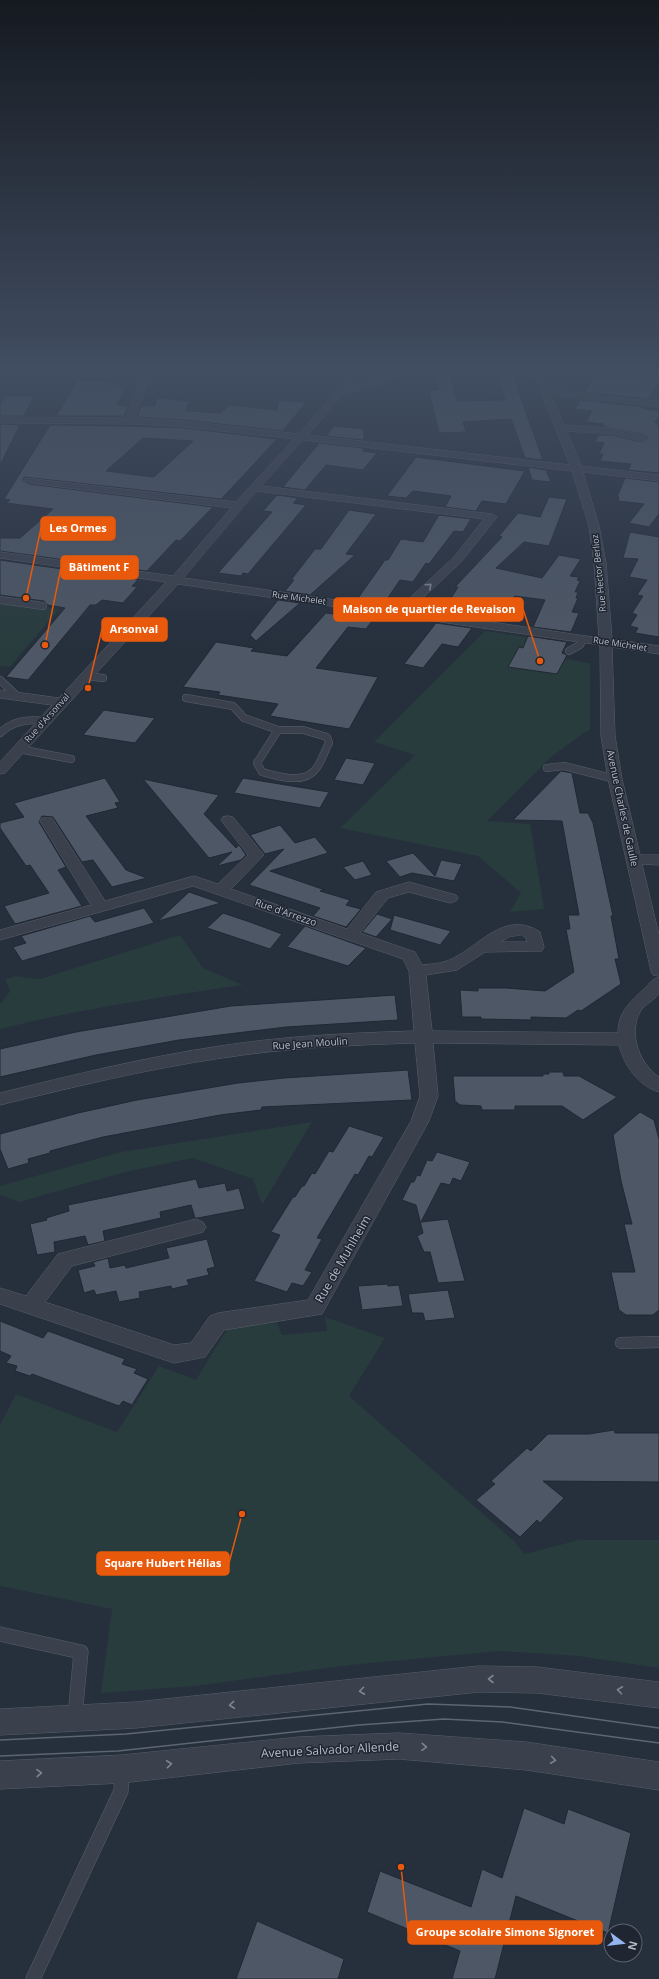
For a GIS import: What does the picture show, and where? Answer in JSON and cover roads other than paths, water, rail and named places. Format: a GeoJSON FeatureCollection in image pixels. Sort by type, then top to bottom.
{"type":"FeatureCollection","features":[{"type":"Feature","properties":{"kind":"street","name":"Rue d'Arsonval"},"geometry":{"type":"LineString","coordinates":[[0,770],[85,676],[176,580],[239,506],[279,462]]}},
{"type":"Feature","properties":{"kind":"street"},"geometry":{"type":"LineString","coordinates":[[526,462],[659,478]]}},
{"type":"Feature","properties":{"kind":"street","name":"Rue Hector Berlioz"},"geometry":{"type":"LineString","coordinates":[[574,462],[594,526],[600,563],[606,642]]}},
{"type":"Feature","properties":{"kind":"street"},"geometry":{"type":"LineString","coordinates":[[29,480],[239,506]]}},
{"type":"Feature","properties":{"kind":"street"},"geometry":{"type":"LineString","coordinates":[[256,488],[492,517],[458,559],[400,612]]}},
{"type":"Feature","properties":{"kind":"street","name":"Rue Michelet"},"geometry":{"type":"LineString","coordinates":[[0,555],[176,580],[270,597],[400,612],[659,650]]}},
{"type":"Feature","properties":{"kind":"street","name":"Avenue Charles de Gaulle"},"geometry":{"type":"LineString","coordinates":[[606,642],[608,736],[615,779],[659,972]]}},
{"type":"Feature","properties":{"kind":"street"},"geometry":{"type":"LineString","coordinates":[[0,694],[61,702]]}},
{"type":"Feature","properties":{"kind":"street"},"geometry":{"type":"LineString","coordinates":[[221,890],[256,855],[228,820]]}},
{"type":"Feature","properties":{"kind":"street"},"geometry":{"type":"LineString","coordinates":[[47,821],[100,906]]}},
{"type":"Feature","properties":{"kind":"street"},"geometry":{"type":"LineString","coordinates":[[633,859],[659,860]]}},
{"type":"Feature","properties":{"kind":"street","name":"Rue d'Arrezzo"},"geometry":{"type":"LineString","coordinates":[[0,935],[194,881],[351,934],[408,956],[416,971],[424,1037]]}},
{"type":"Feature","properties":{"kind":"street"},"geometry":{"type":"LineString","coordinates":[[351,934],[382,895],[409,887],[450,898]]}},
{"type":"Feature","properties":{"kind":"street"},"geometry":{"type":"LineString","coordinates":[[416,971],[451,966],[480,947]]}},
{"type":"Feature","properties":{"kind":"street"},"geometry":{"type":"LineString","coordinates":[[659,982],[654,992],[637,1004],[628,1019],[626,1039],[633,1059],[645,1076],[659,1086]]}},
{"type":"Feature","properties":{"kind":"street","name":"Rue Jean Moulin"},"geometry":{"type":"LineString","coordinates":[[0,1099],[99,1075],[185,1057],[297,1042],[424,1037],[626,1039]]}},
{"type":"Feature","properties":{"kind":"street","name":"Rue de Muhlheim"},"geometry":{"type":"LineString","coordinates":[[0,1296],[174,1354],[197,1351],[218,1322],[315,1308],[420,1121],[429,1096],[424,1037]]}},
{"type":"Feature","properties":{"kind":"street"},"geometry":{"type":"LineString","coordinates":[[30,1305],[65,1260],[196,1227]]}},
{"type":"Feature","properties":{"kind":"street"},"geometry":{"type":"LineString","coordinates":[[0,1722],[74,1719],[197,1709],[443,1682],[479,1680],[537,1680],[659,1695]]}},
{"type":"Feature","properties":{"kind":"street","name":"Avenue Salvador Allende"},"geometry":{"type":"LineString","coordinates":[[0,1775],[122,1769],[299,1750],[399,1746],[526,1756],[659,1776]]}},
{"type":"Feature","properties":{"kind":"lane"},"geometry":{"type":"LineString","coordinates":[[0,600],[43,606]]}},
{"type":"Feature","properties":{"kind":"lane"},"geometry":{"type":"LineString","coordinates":[[569,651],[580,645],[583,639]]}},
{"type":"Feature","properties":{"kind":"lane"},"geometry":{"type":"LineString","coordinates":[[85,676],[103,678]]}},
{"type":"Feature","properties":{"kind":"lane"},"geometry":{"type":"LineString","coordinates":[[0,680],[17,696]]}},
{"type":"Feature","properties":{"kind":"lane"},"geometry":{"type":"LineString","coordinates":[[186,698],[233,706],[244,718],[278,730],[295,729],[318,732],[327,737],[329,743],[313,772],[298,777],[280,777],[262,772],[257,763],[278,730]]}},
{"type":"Feature","properties":{"kind":"lane"},"geometry":{"type":"LineString","coordinates":[[0,733],[12,723],[18,721],[31,719],[44,721]]}},
{"type":"Feature","properties":{"kind":"lane"},"geometry":{"type":"LineString","coordinates":[[19,749],[71,759]]}},
{"type":"Feature","properties":{"kind":"lane"},"geometry":{"type":"LineString","coordinates":[[547,768],[564,766],[615,779]]}},
{"type":"Feature","properties":{"kind":"lane"},"geometry":{"type":"LineString","coordinates":[[621,1342],[659,1342]]}},
{"type":"Feature","properties":{"kind":"lane"},"geometry":{"type":"LineString","coordinates":[[0,1634],[81,1652],[74,1719]]}},
{"type":"Feature","properties":{"kind":"lane"},"geometry":{"type":"LineString","coordinates":[[33,1979],[121,1791],[122,1769]]}},
{"type":"Feature","properties":{"kind":"tram line"},"geometry":{"type":"LineString","coordinates":[[0,1740],[126,1734],[428,1704],[510,1707],[659,1728]]}},
{"type":"Feature","properties":{"kind":"tram line"},"geometry":{"type":"LineString","coordinates":[[0,1756],[118,1751],[359,1725],[444,1719],[502,1722],[659,1743]]}},
{"type":"Feature","properties":{"kind":"place","name":"Les Ormes"},"geometry":{"type":"Point","coordinates":[26,598]}},
{"type":"Feature","properties":{"kind":"place","name":"Bâtiment F"},"geometry":{"type":"Point","coordinates":[45,645]}},
{"type":"Feature","properties":{"kind":"place","name":"Maison de quartier de Revaison"},"geometry":{"type":"Point","coordinates":[540,661]}},
{"type":"Feature","properties":{"kind":"place","name":"Arsonval"},"geometry":{"type":"Point","coordinates":[88,688]}},
{"type":"Feature","properties":{"kind":"place","name":"Square Hubert Hélias"},"geometry":{"type":"Point","coordinates":[242,1514]}},
{"type":"Feature","properties":{"kind":"place","name":"Groupe scolaire Simone Signoret"},"geometry":{"type":"Point","coordinates":[401,1867]}}]}
